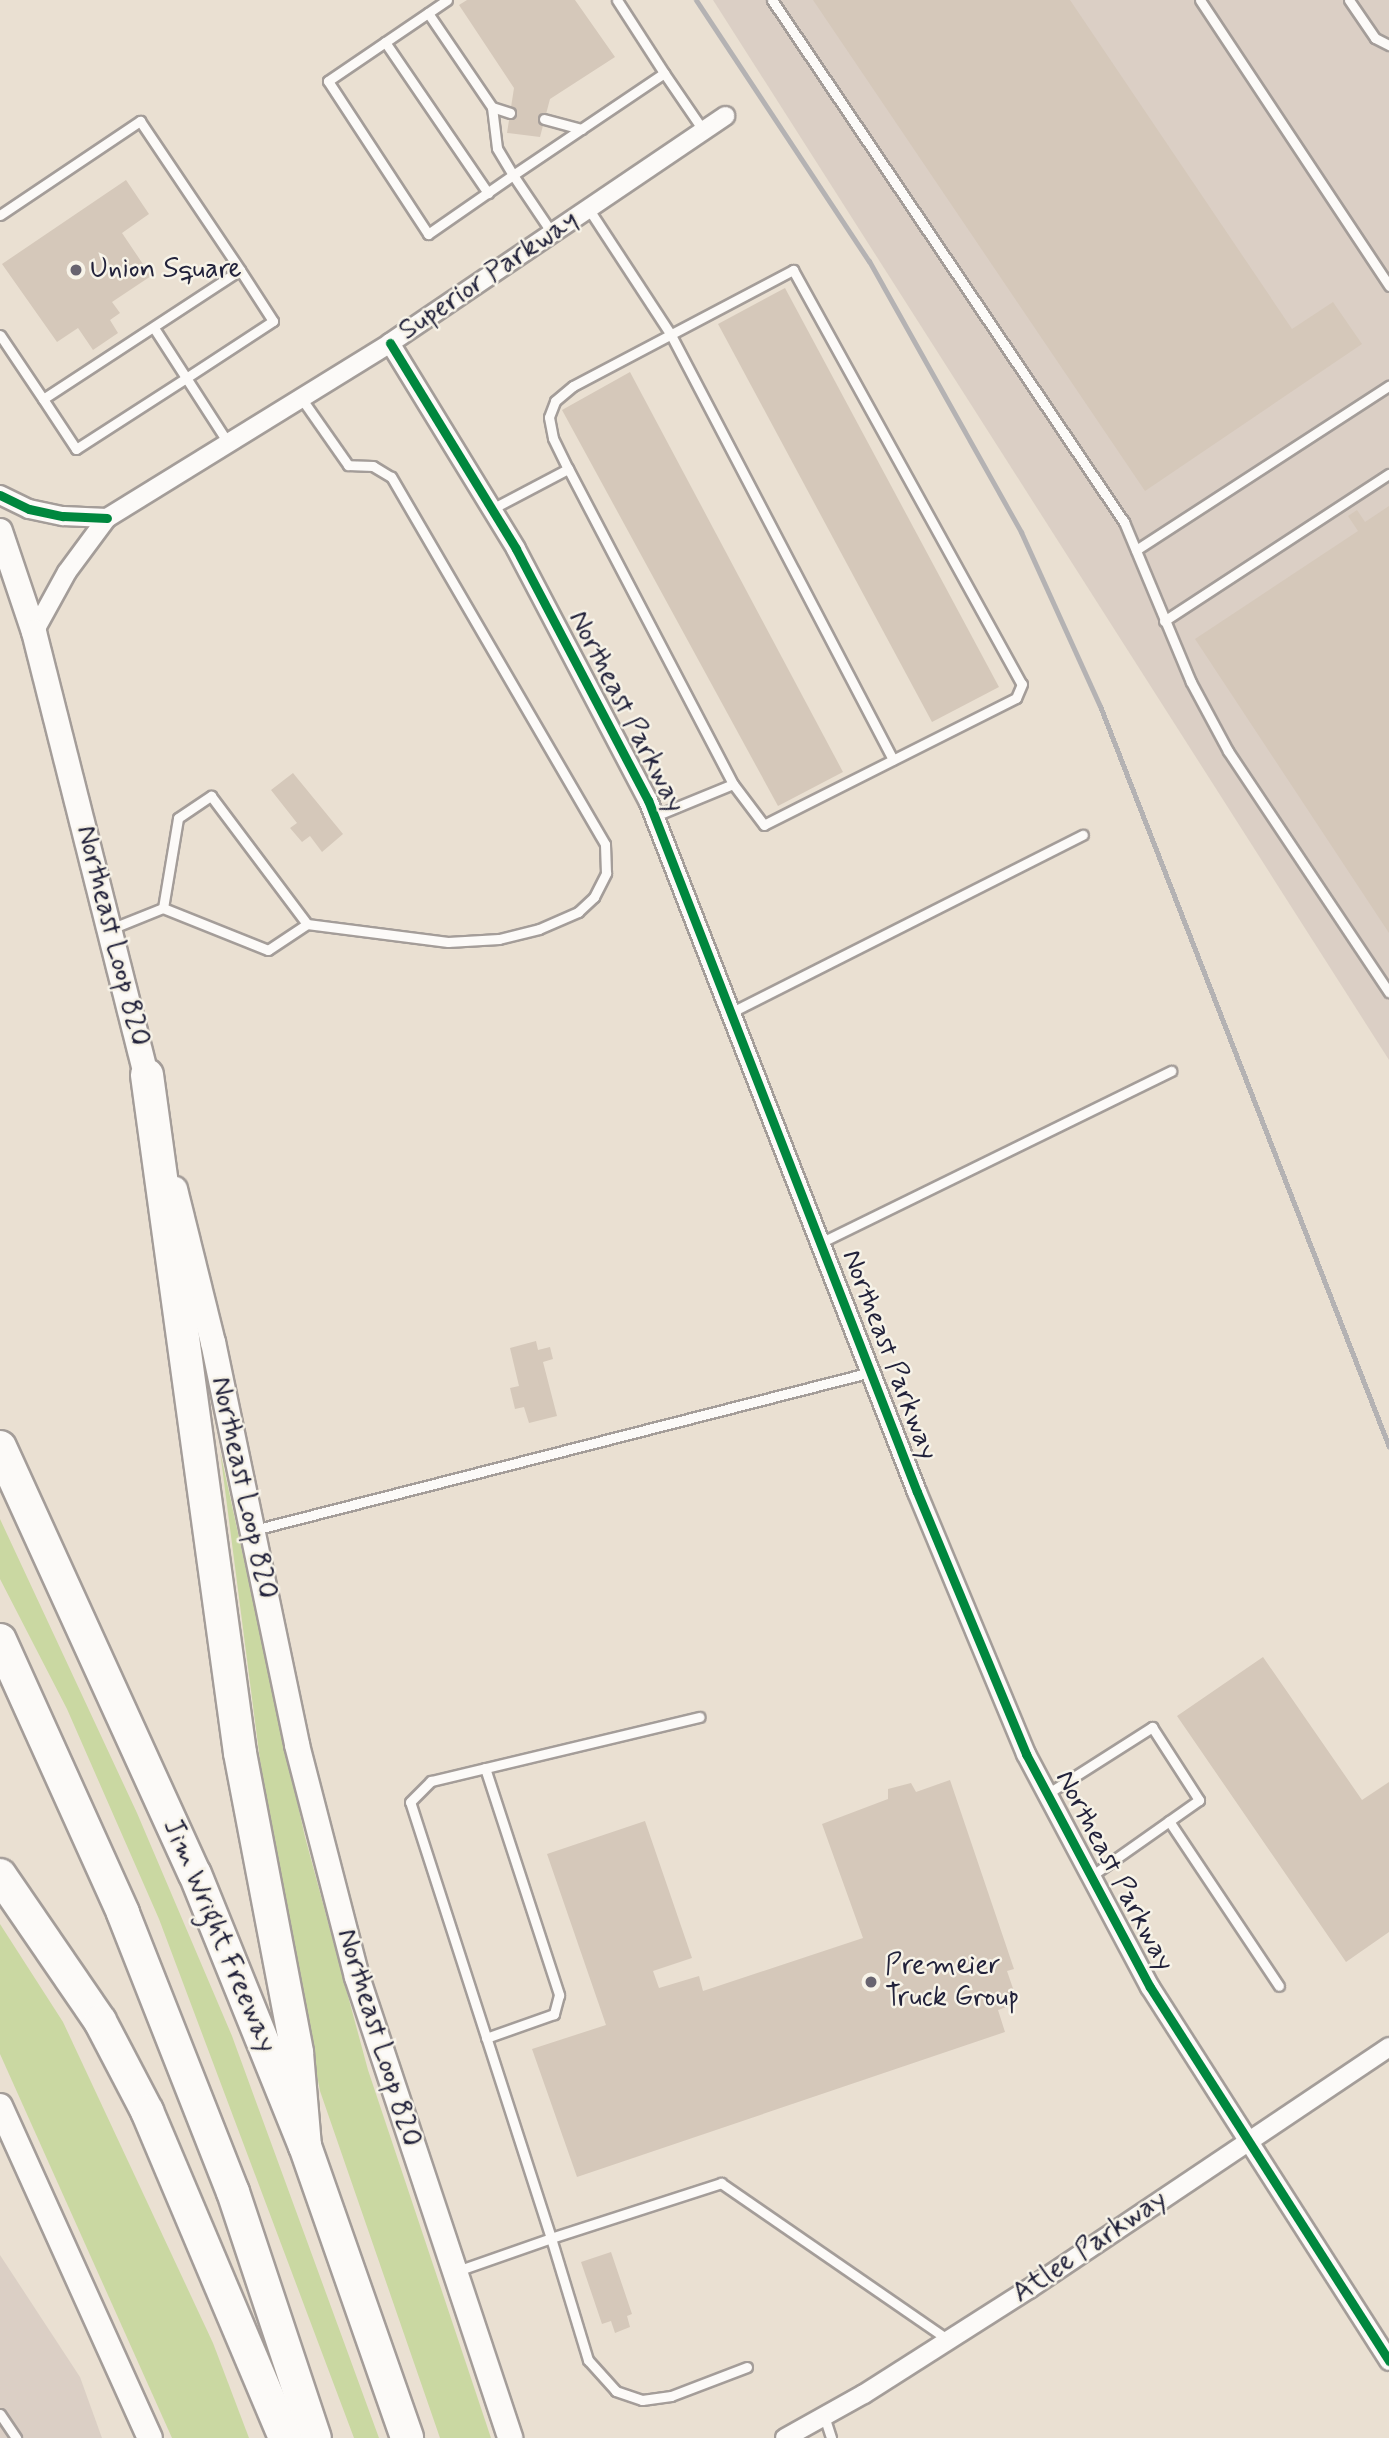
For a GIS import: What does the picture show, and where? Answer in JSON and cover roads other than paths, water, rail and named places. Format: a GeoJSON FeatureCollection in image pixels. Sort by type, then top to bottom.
{"type":"FeatureCollection","features":[{"type":"Feature","properties":{"kind":"highway"},"geometry":{"type":"LineString","coordinates":[[147,1075],[240,1753],[297,2053],[305,2146]]}},
{"type":"Feature","properties":{"kind":"highway","name":"Jim Wright Freeway"},"geometry":{"type":"LineString","coordinates":[[0,1447],[195,1874],[305,2146],[407,2438]]}},
{"type":"Feature","properties":{"kind":"highway"},"geometry":{"type":"LineString","coordinates":[[0,1640],[123,1913],[233,2192],[315,2438]]}},
{"type":"Feature","properties":{"kind":"highway"},"geometry":{"type":"LineString","coordinates":[[0,1875],[100,2021],[147,2111],[285,2438]]}},
{"type":"Feature","properties":{"kind":"main road","name":"Northeast Loop 820"},"geometry":{"type":"LineString","coordinates":[[0,531],[34,632],[213,1342],[297,1745],[357,1977],[452,2273],[510,2438]]}},
{"type":"Feature","properties":{"kind":"main road"},"geometry":{"type":"LineString","coordinates":[[0,2106],[150,2438]]}},
{"type":"Feature","properties":{"kind":"street","name":"Superior Parkway"},"geometry":{"type":"LineString","coordinates":[[107,518],[390,343],[725,116]]}},
{"type":"Feature","properties":{"kind":"street","name":"Northeast Parkway"},"geometry":{"type":"LineString","coordinates":[[390,343],[492,509],[655,816],[872,1372],[1026,1754],[1150,1987],[1387,2354]]}},
{"type":"Feature","properties":{"kind":"street"},"geometry":{"type":"LineString","coordinates":[[0,495],[29,509],[63,516],[107,518]]}},
{"type":"Feature","properties":{"kind":"street"},"geometry":{"type":"LineString","coordinates":[[34,632],[67,572],[107,518]]}},
{"type":"Feature","properties":{"kind":"street","name":"Atlee Parkway"},"geometry":{"type":"LineString","coordinates":[[785,2438],[949,2340],[1389,2047]]}},
{"type":"Feature","properties":{"kind":"lane"},"geometry":{"type":"LineString","coordinates":[[447,0],[328,81],[428,234],[664,73]]}},
{"type":"Feature","properties":{"kind":"lane"},"geometry":{"type":"LineString","coordinates":[[617,0],[703,130]]}},
{"type":"Feature","properties":{"kind":"lane"},"geometry":{"type":"LineString","coordinates":[[772,0],[1124,522],[1164,621],[1228,751],[1389,992]]}},
{"type":"Feature","properties":{"kind":"lane"},"geometry":{"type":"LineString","coordinates":[[1200,0],[1388,282]]}},
{"type":"Feature","properties":{"kind":"lane"},"geometry":{"type":"LineString","coordinates":[[1349,0],[1375,38],[1389,45]]}},
{"type":"Feature","properties":{"kind":"lane"},"geometry":{"type":"LineString","coordinates":[[428,13],[492,107],[497,148],[552,233]]}},
{"type":"Feature","properties":{"kind":"lane"},"geometry":{"type":"LineString","coordinates":[[385,42],[488,192]]}},
{"type":"Feature","properties":{"kind":"lane"},"geometry":{"type":"LineString","coordinates":[[492,107],[510,113]]}},
{"type":"Feature","properties":{"kind":"lane"},"geometry":{"type":"LineString","coordinates":[[544,119],[582,129]]}},
{"type":"Feature","properties":{"kind":"lane"},"geometry":{"type":"LineString","coordinates":[[0,215],[141,121],[273,321],[76,449],[0,335]]}},
{"type":"Feature","properties":{"kind":"lane"},"geometry":{"type":"LineString","coordinates":[[588,208],[671,335],[892,760]]}},
{"type":"Feature","properties":{"kind":"lane"},"geometry":{"type":"LineString","coordinates":[[43,399],[240,270]]}},
{"type":"Feature","properties":{"kind":"lane"},"geometry":{"type":"LineString","coordinates":[[793,270],[1022,684],[1016,698],[764,825],[733,784],[568,469],[553,438],[549,417],[555,401],[573,386],[793,270]]}},
{"type":"Feature","properties":{"kind":"lane"},"geometry":{"type":"LineString","coordinates":[[154,328],[228,443]]}},
{"type":"Feature","properties":{"kind":"lane"},"geometry":{"type":"LineString","coordinates":[[1136,550],[1389,386]]}},
{"type":"Feature","properties":{"kind":"lane"},"geometry":{"type":"LineString","coordinates":[[111,929],[163,908],[268,950],[307,924],[448,942],[499,939],[539,929],[578,912],[594,897],[606,873],[605,844],[391,477],[373,466],[348,465],[301,398]]}},
{"type":"Feature","properties":{"kind":"lane"},"geometry":{"type":"LineString","coordinates":[[492,509],[568,469]]}},
{"type":"Feature","properties":{"kind":"lane"},"geometry":{"type":"LineString","coordinates":[[1164,621],[1389,474]]}},
{"type":"Feature","properties":{"kind":"lane"},"geometry":{"type":"LineString","coordinates":[[655,816],[733,784]]}},
{"type":"Feature","properties":{"kind":"lane"},"geometry":{"type":"LineString","coordinates":[[163,908],[178,818],[211,796],[307,924]]}},
{"type":"Feature","properties":{"kind":"lane"},"geometry":{"type":"LineString","coordinates":[[732,1012],[1083,835]]}},
{"type":"Feature","properties":{"kind":"lane"},"geometry":{"type":"LineString","coordinates":[[822,1242],[1171,1071]]}},
{"type":"Feature","properties":{"kind":"lane"},"geometry":{"type":"LineString","coordinates":[[252,1530],[872,1372]]}},
{"type":"Feature","properties":{"kind":"lane"},"geometry":{"type":"LineString","coordinates":[[699,1717],[431,1782],[410,1802],[588,2360],[616,2391],[642,2400],[671,2396],[747,2367]]}},
{"type":"Feature","properties":{"kind":"lane"},"geometry":{"type":"LineString","coordinates":[[1047,1794],[1152,1727],[1199,1800],[1090,1877]]}},
{"type":"Feature","properties":{"kind":"lane"},"geometry":{"type":"LineString","coordinates":[[485,1769],[559,1995],[554,2014],[486,2038]]}},
{"type":"Feature","properties":{"kind":"lane"},"geometry":{"type":"LineString","coordinates":[[1169,1821],[1279,1986]]}},
{"type":"Feature","properties":{"kind":"lane"},"geometry":{"type":"LineString","coordinates":[[452,2273],[721,2183],[949,2340]]}},
{"type":"Feature","properties":{"kind":"lane"},"geometry":{"type":"LineString","coordinates":[[0,2414],[16,2438]]}},
{"type":"Feature","properties":{"kind":"lane"},"geometry":{"type":"LineString","coordinates":[[824,2416],[831,2438]]}},
{"type":"Feature","properties":{"kind":"railway"},"geometry":{"type":"LineString","coordinates":[[696,0],[869,261],[1021,532],[1100,706],[1389,1447]]}},
{"type":"Feature","properties":{"kind":"place","name":"Union Square"},"geometry":{"type":"Point","coordinates":[76,270]}},
{"type":"Feature","properties":{"kind":"place","name":"Premeier Truck Group"},"geometry":{"type":"Point","coordinates":[871,1982]}}]}
